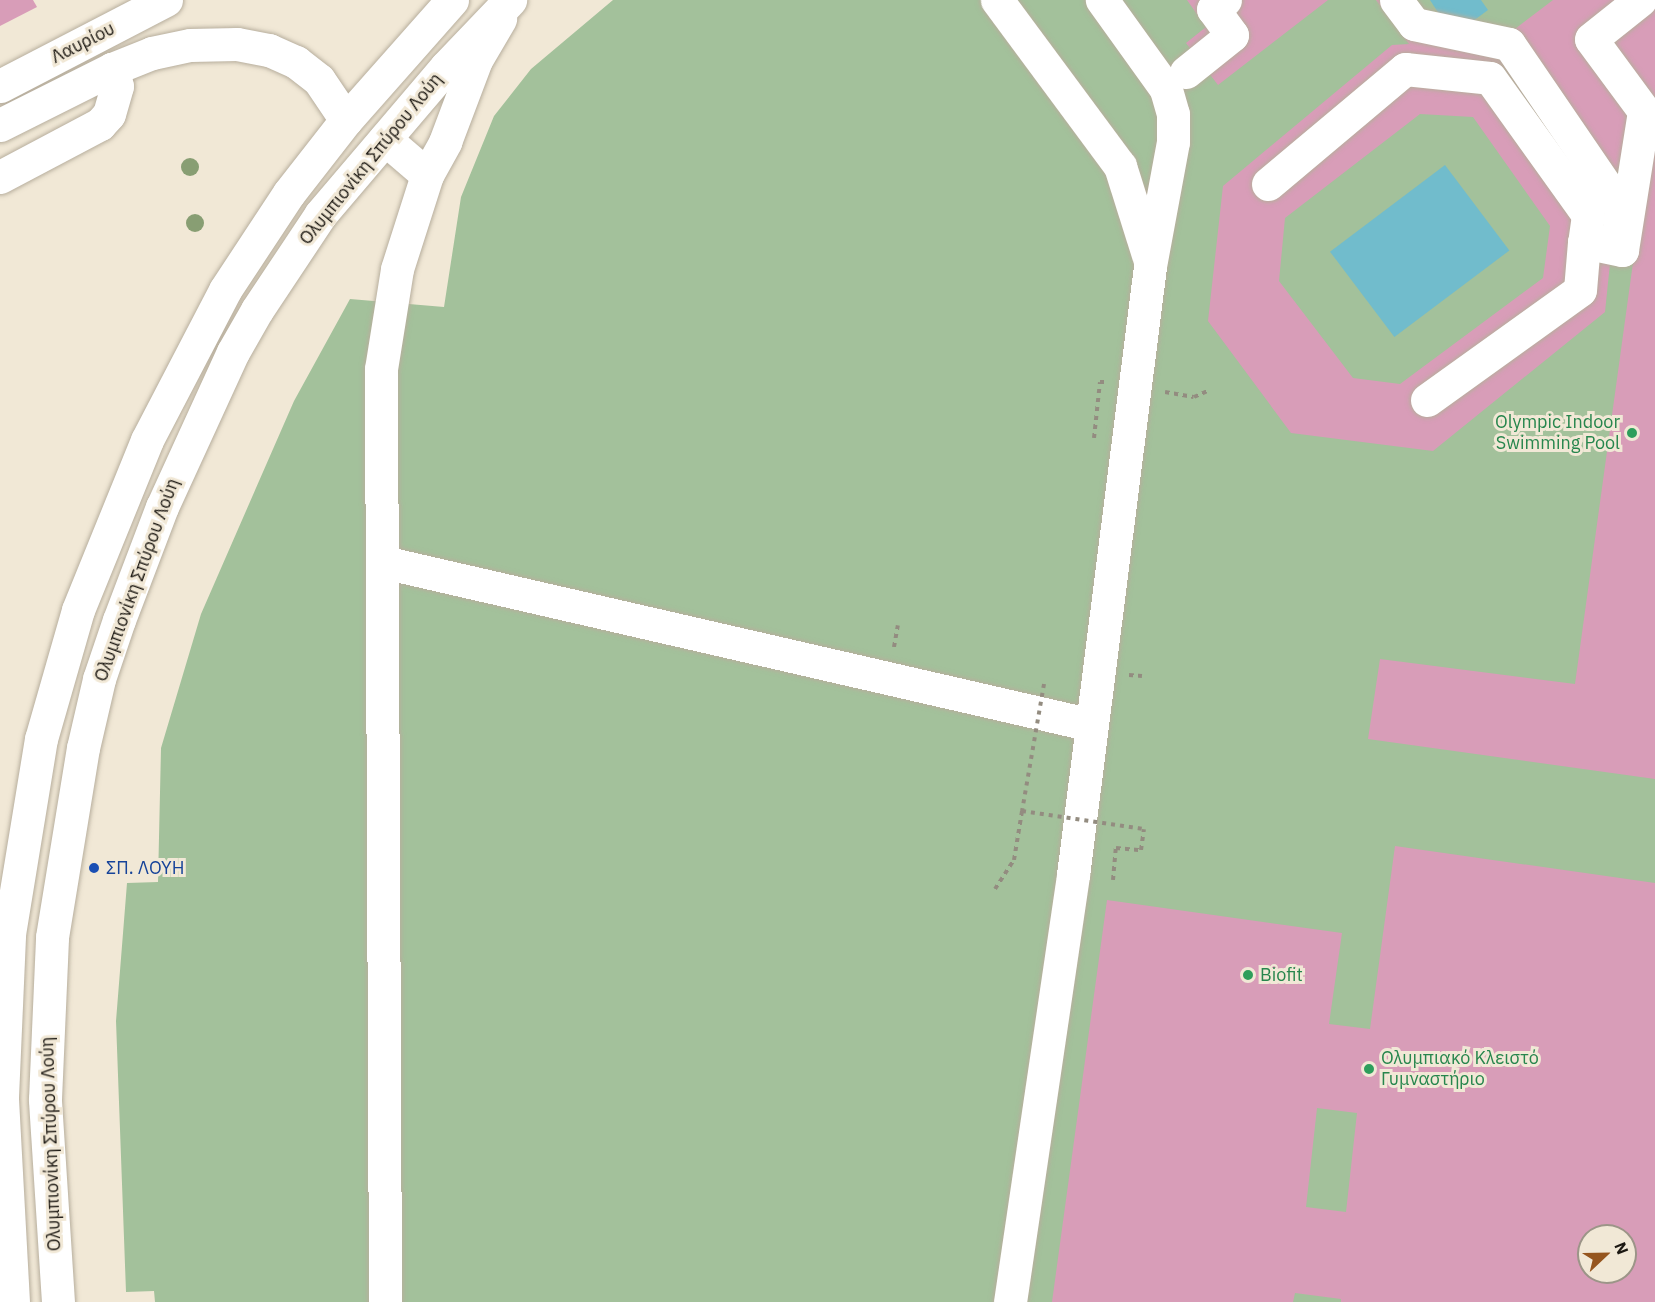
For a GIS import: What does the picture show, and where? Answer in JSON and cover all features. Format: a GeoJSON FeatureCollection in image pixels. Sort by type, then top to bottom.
{"type":"FeatureCollection","features":[{"type":"Feature","properties":{"kind":"main road","name":"Λαυρίου"},"geometry":{"type":"LineString","coordinates":[[0,86],[166,0]]}},
{"type":"Feature","properties":{"kind":"main road"},"geometry":{"type":"LineString","coordinates":[[13,1302],[2,1097],[8,945],[30,796],[60,666],[100,549],[171,387],[250,250],[345,120],[452,0]]}},
{"type":"Feature","properties":{"kind":"main road"},"geometry":{"type":"LineString","coordinates":[[385,1302],[382,358],[397,269],[427,175],[445,142],[476,60],[511,0]]}},
{"type":"Feature","properties":{"kind":"main road","name":"Ολυμπιονίκη Σπύρου Λούη"},"geometry":{"type":"LineString","coordinates":[[58,1302],[48,1184],[46,1013],[60,871],[99,679],[162,507],[233,352],[320,215],[384,139],[511,0]]}},
{"type":"Feature","properties":{"kind":"main road"},"geometry":{"type":"LineString","coordinates":[[997,0],[1120,166],[1142,228],[1150,266]]}},
{"type":"Feature","properties":{"kind":"main road"},"geometry":{"type":"LineString","coordinates":[[1010,1302],[1092,725],[1150,266],[1173,142],[1173,114],[1166,89],[1154,69],[1101,0]]}},
{"type":"Feature","properties":{"kind":"main road"},"geometry":{"type":"LineString","coordinates":[[1186,72],[1232,35],[1213,9],[1225,0]]}},
{"type":"Feature","properties":{"kind":"main road"},"geometry":{"type":"LineString","coordinates":[[1396,0],[1414,24],[1509,44],[1621,208],[1616,249]]}},
{"type":"Feature","properties":{"kind":"main road"},"geometry":{"type":"LineString","coordinates":[[1584,242],[1622,250],[1644,111],[1591,39],[1640,0]]}},
{"type":"Feature","properties":{"kind":"main road"},"geometry":{"type":"LineString","coordinates":[[0,124],[112,69],[152,53],[190,45],[237,44],[269,50],[296,62],[319,80],[345,120]]}},
{"type":"Feature","properties":{"kind":"main road"},"geometry":{"type":"LineString","coordinates":[[0,177],[100,124],[109,114],[117,86],[112,69]]}},
{"type":"Feature","properties":{"kind":"main road"},"geometry":{"type":"LineString","coordinates":[[1269,184],[1405,69],[1490,78],[1588,215],[1580,290],[1427,400]]}},
{"type":"Feature","properties":{"kind":"main road"},"geometry":{"type":"LineString","coordinates":[[384,139],[427,175]]}},
{"type":"Feature","properties":{"kind":"main road"},"geometry":{"type":"LineString","coordinates":[[383,562],[1092,725]]}},
{"type":"Feature","properties":{"kind":"path"},"geometry":{"type":"LineString","coordinates":[[995,889],[1014,860],[1044,684]]}},
{"type":"Feature","properties":{"kind":"path"},"geometry":{"type":"LineString","coordinates":[[1022,811],[1144,829],[1141,850],[1116,848],[1113,880]]}},
{"type":"Feature","properties":{"kind":"green space"},"geometry":{"type":"Polygon","coordinates":[[[613,0],[1655,0],[1655,1302],[155,1302],[154,1291],[126,1292],[116,1021],[127,883],[158,882],[161,748],[201,614],[294,401],[350,299],[444,307],[461,197],[494,116],[531,69],[613,0]]]}},
{"type":"Feature","properties":{"kind":"water"},"geometry":{"type":"Polygon","coordinates":[[[1430,0],[1481,0],[1488,10],[1453,36],[1430,0]]]}},
{"type":"Feature","properties":{"kind":"water"},"geometry":{"type":"Polygon","coordinates":[[[1445,165],[1509,250],[1394,337],[1330,252],[1445,165]]]}},
{"type":"Feature","properties":{"kind":"building"},"geometry":{"type":"Polygon","coordinates":[[[0,0],[33,0],[37,7],[0,26],[0,0]]]}},
{"type":"Feature","properties":{"kind":"building"},"geometry":{"type":"Polygon","coordinates":[[[1187,0],[1328,0],[1218,85],[1186,43],[1206,27],[1187,0]]]}},
{"type":"Feature","properties":{"kind":"building"},"geometry":{"type":"Polygon","coordinates":[[[1376,0],[1409,0],[1436,39],[1490,48],[1553,0],[1655,0],[1655,779],[1368,739],[1380,659],[1575,684],[1639,219],[1615,215],[1605,312],[1433,451],[1291,433],[1208,321],[1223,186],[1392,45],[1409,44],[1376,0]],[[1420,114],[1285,218],[1279,281],[1353,378],[1400,384],[1543,278],[1550,226],[1473,117],[1420,114]]]}},
{"type":"Feature","properties":{"kind":"building","name":"Ολυμπιακό Κλειστό Γυμναστήριο"},"geometry":{"type":"Polygon","coordinates":[[[1395,846],[1655,883],[1655,1302],[1341,1302],[1341,1299],[1295,1293],[1293,1302],[1052,1302],[1107,900],[1342,933],[1329,1024],[1370,1029],[1395,846]],[[1317,1108],[1306,1207],[1346,1212],[1357,1113],[1317,1108]]]}},
{"type":"Feature","properties":{"kind":"place","name":"Olympic Indoor Swimming Pool"},"geometry":{"type":"Point","coordinates":[1632,433]}},
{"type":"Feature","properties":{"kind":"place","name":"ΣΠ. ΛΟΥΗ"},"geometry":{"type":"Point","coordinates":[94,868]}},
{"type":"Feature","properties":{"kind":"place","name":"Biofit"},"geometry":{"type":"Point","coordinates":[1248,975]}},
{"type":"Feature","properties":{"kind":"place","name":"Ολυμπιακό Κλειστό Γυμναστήριο"},"geometry":{"type":"Point","coordinates":[1369,1069]}}]}
